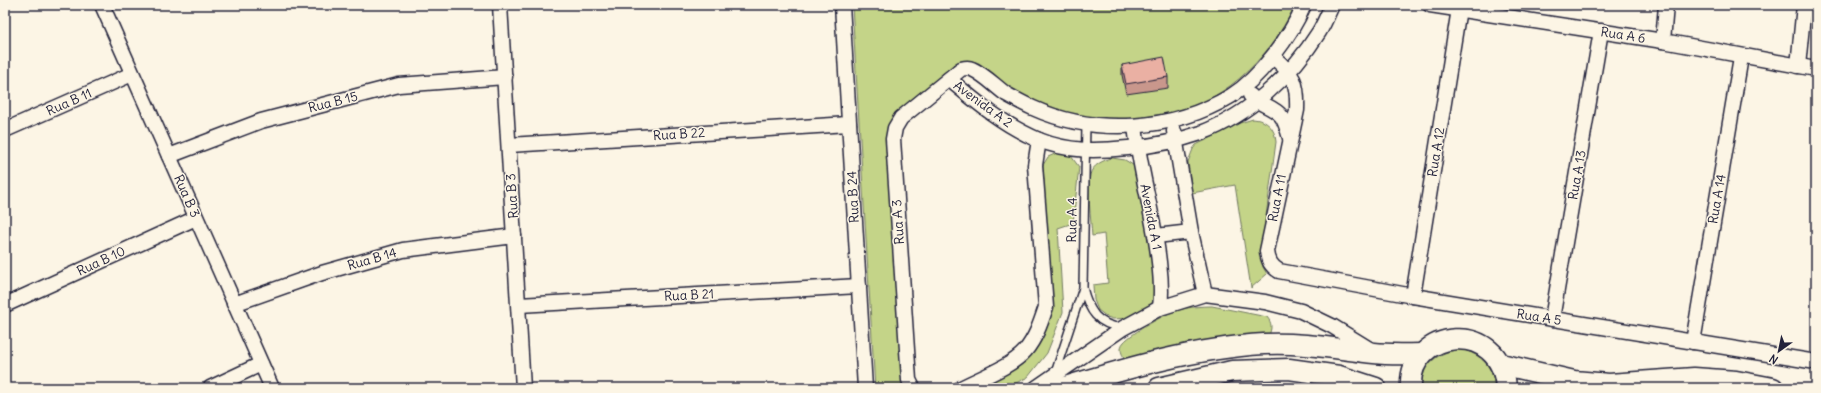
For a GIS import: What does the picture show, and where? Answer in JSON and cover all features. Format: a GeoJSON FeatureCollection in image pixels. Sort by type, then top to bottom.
{"type":"FeatureCollection","features":[{"type":"Feature","properties":{"kind":"street","name":"Rua B 3"},"geometry":{"type":"LineString","coordinates":[[500,5],[519,305],[521,385]]}},
{"type":"Feature","properties":{"kind":"street","name":"Rua B 24"},"geometry":{"type":"LineString","coordinates":[[842,5],[865,388]]}},
{"type":"Feature","properties":{"kind":"street","name":"Avenida A 2"},"geometry":{"type":"LineString","coordinates":[[1304,5],[1289,35],[1273,57],[1244,87],[1232,96],[1205,110],[1173,120],[1135,126],[1086,124],[1057,117],[1033,108],[1007,94],[971,68],[961,69],[949,79],[986,109],[1015,128],[1039,140],[1066,148],[1085,151],[1137,147],[1176,140],[1202,132],[1227,120],[1256,102],[1288,72],[1320,31],[1332,5]]}},
{"type":"Feature","properties":{"kind":"street","name":"Rua A 6"},"geometry":{"type":"LineString","coordinates":[[1430,5],[1459,9],[1520,12],[1601,31],[1741,57],[1816,69]]}},
{"type":"Feature","properties":{"kind":"street"},"geometry":{"type":"LineString","coordinates":[[1663,42],[1666,5]]}},
{"type":"Feature","properties":{"kind":"street"},"geometry":{"type":"LineString","coordinates":[[1798,66],[1804,5]]}},
{"type":"Feature","properties":{"kind":"street","name":"Rua B 3"},"geometry":{"type":"LineString","coordinates":[[106,6],[132,74],[272,388]]}},
{"type":"Feature","properties":{"kind":"street","name":"Rua A 12"},"geometry":{"type":"LineString","coordinates":[[1413,296],[1459,9]]}},
{"type":"Feature","properties":{"kind":"street","name":"Rua A 13"},"geometry":{"type":"LineString","coordinates":[[1552,319],[1601,31]]}},
{"type":"Feature","properties":{"kind":"street","name":"Rua A 11"},"geometry":{"type":"LineString","coordinates":[[1268,258],[1267,251],[1297,110],[1297,93],[1295,83],[1288,72],[1273,57]]}},
{"type":"Feature","properties":{"kind":"street","name":"Rua A 14"},"geometry":{"type":"LineString","coordinates":[[1694,342],[1741,57]]}},
{"type":"Feature","properties":{"kind":"street","name":"Rua B 11"},"geometry":{"type":"LineString","coordinates":[[5,130],[132,74]]}},
{"type":"Feature","properties":{"kind":"street","name":"Rua B 15"},"geometry":{"type":"LineString","coordinates":[[169,156],[261,121],[399,85],[505,77]]}},
{"type":"Feature","properties":{"kind":"street","name":"Rua A 3"},"geometry":{"type":"LineString","coordinates":[[913,388],[909,380],[893,139],[895,128],[901,118],[949,79]]}},
{"type":"Feature","properties":{"kind":"street"},"geometry":{"type":"LineString","coordinates":[[1244,87],[1256,102],[1282,116],[1290,138]]}},
{"type":"Feature","properties":{"kind":"street"},"geometry":{"type":"LineString","coordinates":[[1173,120],[1191,232],[1205,294]]}},
{"type":"Feature","properties":{"kind":"street","name":"Rua B 22"},"geometry":{"type":"LineString","coordinates":[[509,145],[849,124]]}},
{"type":"Feature","properties":{"kind":"street","name":"Avenida A 1"},"geometry":{"type":"LineString","coordinates":[[1135,126],[1137,147],[1156,236],[1162,294],[1160,308]]}},
{"type":"Feature","properties":{"kind":"street"},"geometry":{"type":"LineString","coordinates":[[961,388],[1004,366],[1024,352],[1039,329],[1046,307],[1036,165],[1039,140]]}},
{"type":"Feature","properties":{"kind":"street","name":"Rua B 10"},"geometry":{"type":"LineString","coordinates":[[5,305],[196,218]]}},
{"type":"Feature","properties":{"kind":"street"},"geometry":{"type":"LineString","coordinates":[[1156,236],[1191,232]]}},
{"type":"Feature","properties":{"kind":"street","name":"Rua B 14"},"geometry":{"type":"LineString","coordinates":[[234,304],[322,274],[403,250],[514,236]]}},
{"type":"Feature","properties":{"kind":"street","name":"Rua A 5"},"geometry":{"type":"LineString","coordinates":[[1268,258],[1272,267],[1279,271],[1413,296],[1816,362]]}},
{"type":"Feature","properties":{"kind":"street","name":"Rua B 21"},"geometry":{"type":"LineString","coordinates":[[519,305],[859,286]]}},
{"type":"Feature","properties":{"kind":"street"},"geometry":{"type":"LineString","coordinates":[[1059,381],[1123,328],[1160,308],[1205,294],[1265,302],[1301,311],[1332,326],[1376,354]]}},
{"type":"Feature","properties":{"kind":"street"},"geometry":{"type":"LineString","coordinates":[[1410,388],[1414,367],[1422,354],[1434,345],[1442,342],[1464,339],[1479,343],[1492,352],[1501,364],[1506,378],[1506,388]]}},
{"type":"Feature","properties":{"kind":"street"},"geometry":{"type":"LineString","coordinates":[[1036,388],[1059,381],[1099,377],[1193,353],[1265,344],[1318,346],[1376,354],[1422,354]]}},
{"type":"Feature","properties":{"kind":"street"},"geometry":{"type":"LineString","coordinates":[[210,388],[261,364]]}},
{"type":"Feature","properties":{"kind":"street"},"geometry":{"type":"LineString","coordinates":[[1501,364],[1574,381],[1609,384],[1694,378],[1736,382],[1773,388]]}},
{"type":"Feature","properties":{"kind":"street"},"geometry":{"type":"LineString","coordinates":[[1158,388],[1232,371],[1289,369],[1339,376],[1376,388]]}},
{"type":"Feature","properties":{"kind":"lane","name":"Rua A 4"},"geometry":{"type":"LineString","coordinates":[[1059,381],[1083,288],[1086,124]]}},
{"type":"Feature","properties":{"kind":"lane","name":"Rua A 4"},"geometry":{"type":"LineString","coordinates":[[1083,288],[1087,304],[1098,318],[1110,325],[1123,328]]}},
{"type":"Feature","properties":{"kind":"green space"},"geometry":{"type":"Polygon","coordinates":[[[852,5],[1295,5],[1284,26],[1271,45],[1256,63],[1240,78],[1221,92],[1201,103],[1180,112],[1153,119],[1089,120],[1069,116],[1041,106],[1027,99],[1002,83],[979,63],[961,65],[887,142],[903,384],[905,388],[875,388],[852,5]]]}},
{"type":"Feature","properties":{"kind":"green space"},"geometry":{"type":"Polygon","coordinates":[[[1253,119],[1266,123],[1272,129],[1276,142],[1261,253],[1263,267],[1267,274],[1251,288],[1235,185],[1192,193],[1188,162],[1196,145],[1240,123],[1253,119]]]}},
{"type":"Feature","properties":{"kind":"green space"},"geometry":{"type":"Polygon","coordinates":[[[1057,153],[1071,156],[1079,167],[1073,223],[1058,228],[1063,312],[1047,353],[1028,377],[1006,388],[976,388],[1027,360],[1033,351],[1051,306],[1043,165],[1048,157],[1057,153]]]}},
{"type":"Feature","properties":{"kind":"green space"},"geometry":{"type":"Polygon","coordinates":[[[1112,158],[1125,160],[1136,167],[1158,284],[1156,298],[1150,305],[1130,318],[1113,319],[1107,317],[1098,310],[1094,300],[1093,285],[1108,283],[1104,234],[1092,236],[1089,181],[1093,168],[1112,158]]]}},
{"type":"Feature","properties":{"kind":"green space"},"geometry":{"type":"Polygon","coordinates":[[[1212,306],[1267,317],[1271,326],[1269,335],[1127,361],[1121,352],[1122,344],[1128,338],[1166,315],[1186,308],[1212,306]]]}},
{"type":"Feature","properties":{"kind":"green space"},"geometry":{"type":"Polygon","coordinates":[[[1461,349],[1468,351],[1485,362],[1492,373],[1495,388],[1422,388],[1424,372],[1433,360],[1453,350],[1461,349]]]}},
{"type":"Feature","properties":{"kind":"building"},"geometry":{"type":"Polygon","coordinates":[[[1164,57],[1168,77],[1126,84],[1122,65],[1164,57]]]}}]}
